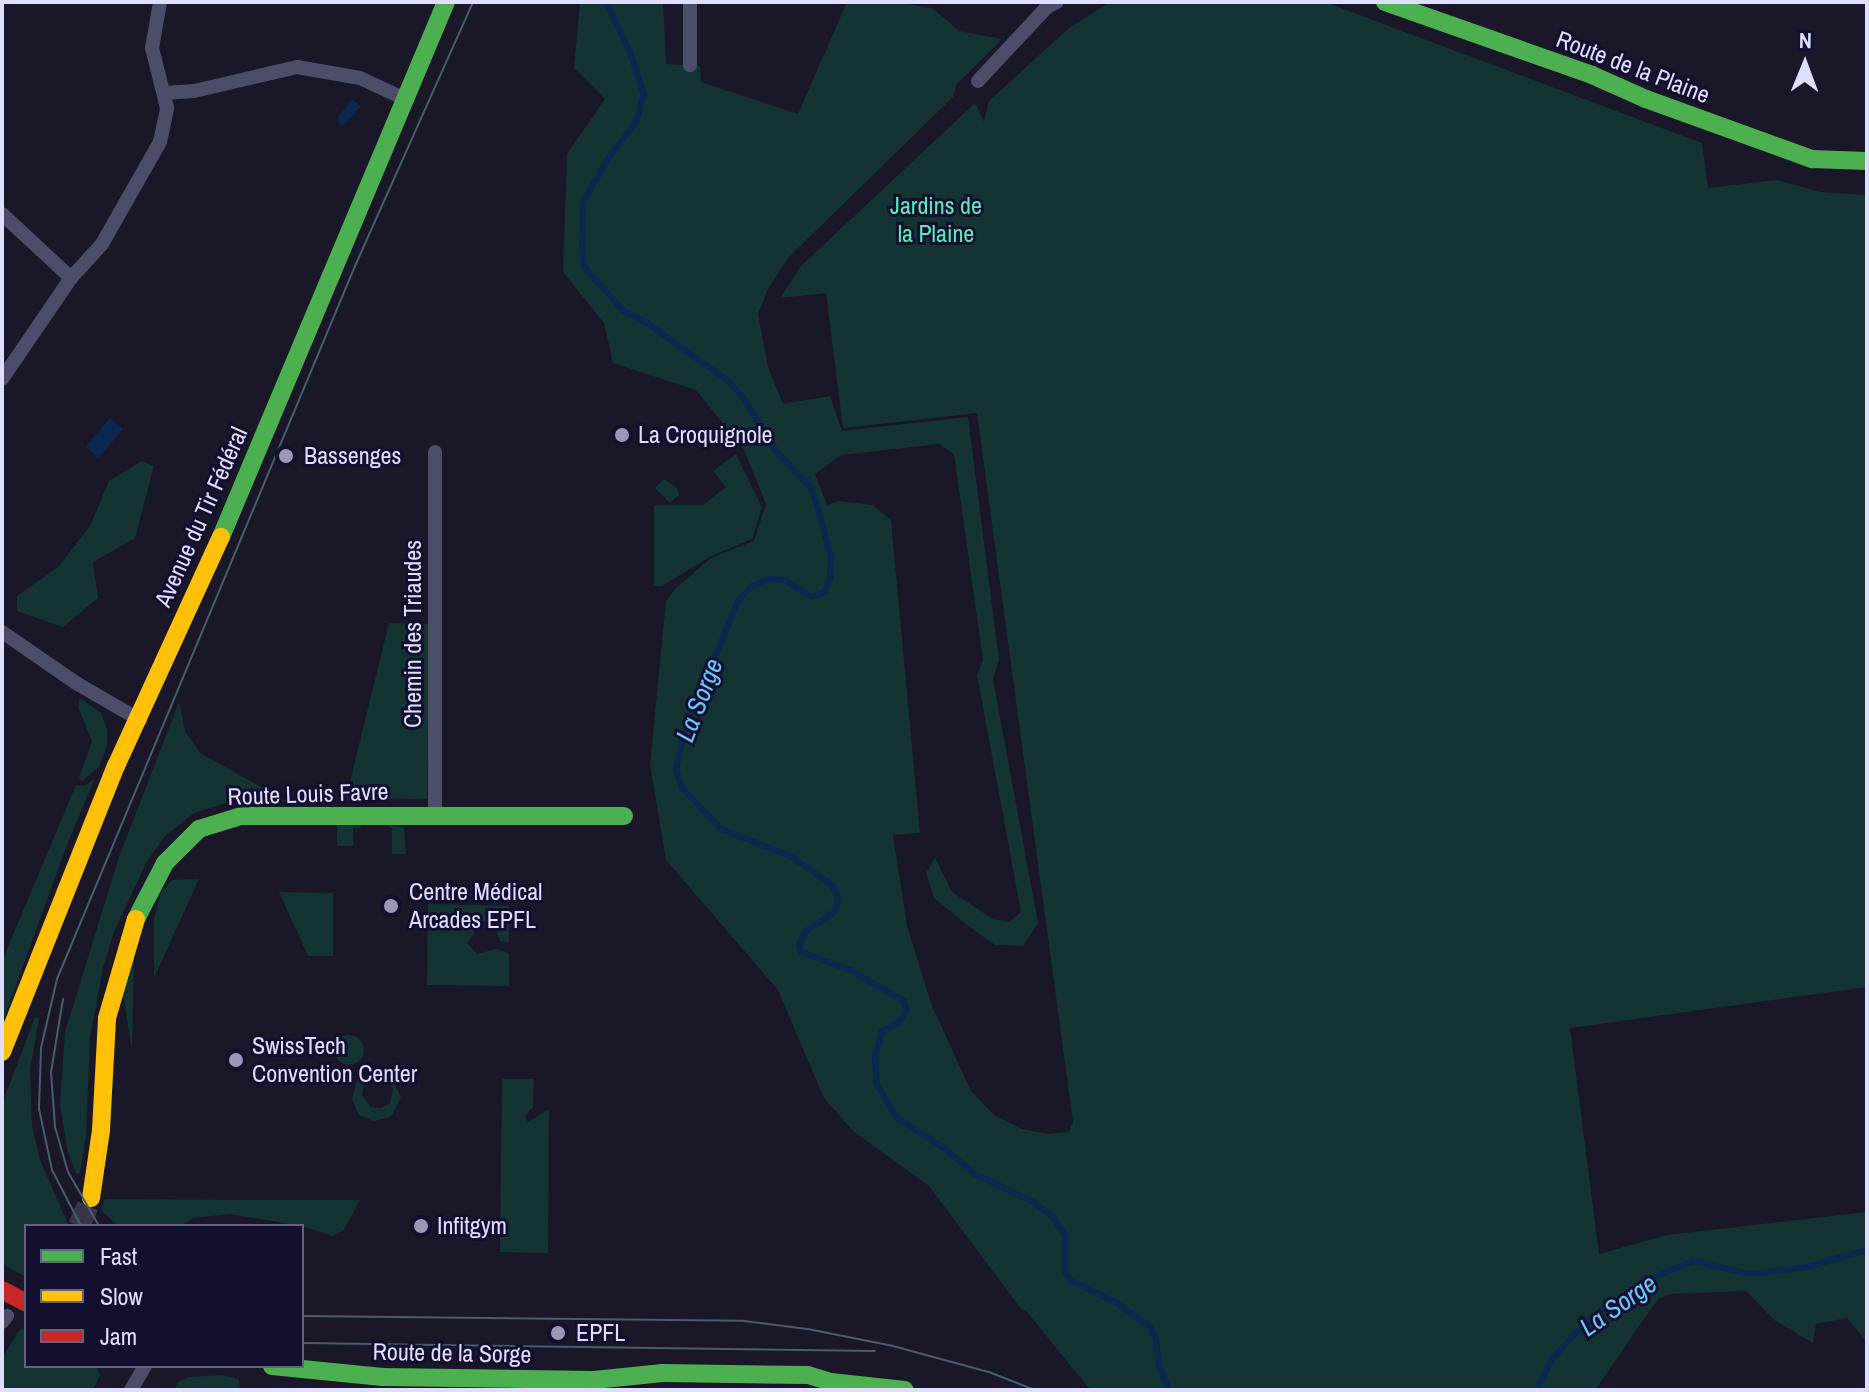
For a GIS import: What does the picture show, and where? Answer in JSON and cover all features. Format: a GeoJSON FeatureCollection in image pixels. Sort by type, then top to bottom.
{"type":"FeatureCollection","features":[{"type":"Feature","properties":{"kind":"street"},"geometry":{"type":"LineString","coordinates":[[2,379],[71,278],[102,244],[153,155],[167,108],[152,48],[160,2]]}},
{"type":"Feature","properties":{"kind":"street","name":"Avenue du Tir Fédéral"},"geometry":{"type":"LineString","coordinates":[[2,1052],[116,766],[140,720],[222,534],[446,2]]}},
{"type":"Feature","properties":{"kind":"street"},"geometry":{"type":"LineString","coordinates":[[690,2],[690,65]]}},
{"type":"Feature","properties":{"kind":"street"},"geometry":{"type":"LineString","coordinates":[[978,81],[1047,7],[1057,2]]}},
{"type":"Feature","properties":{"kind":"street","name":"Route de la Plaine"},"geometry":{"type":"LineString","coordinates":[[1385,2],[1592,75],[1646,99],[1812,159],[1867,161]]}},
{"type":"Feature","properties":{"kind":"street"},"geometry":{"type":"LineString","coordinates":[[164,93],[208,88],[297,67],[360,78],[405,99]]}},
{"type":"Feature","properties":{"kind":"street"},"geometry":{"type":"LineString","coordinates":[[2,214],[71,278]]}},
{"type":"Feature","properties":{"kind":"street","name":"Chemin des Triaudes"},"geometry":{"type":"LineString","coordinates":[[435,452],[435,816]]}},
{"type":"Feature","properties":{"kind":"street"},"geometry":{"type":"LineString","coordinates":[[2,632],[76,683],[140,720]]}},
{"type":"Feature","properties":{"kind":"street","name":"Route Louis Favre"},"geometry":{"type":"LineString","coordinates":[[91,1198],[101,1130],[107,1018],[115,980],[130,933],[149,892],[165,863],[185,840],[218,821],[241,816],[624,816]]}},
{"type":"Feature","properties":{"kind":"street"},"geometry":{"type":"LineString","coordinates":[[2,1290],[24,1303]]}},
{"type":"Feature","properties":{"kind":"street"},"geometry":{"type":"LineString","coordinates":[[4,1313],[24,1305]]}},
{"type":"Feature","properties":{"kind":"street"},"geometry":{"type":"LineString","coordinates":[[131,1390],[144,1368]]}},
{"type":"Feature","properties":{"kind":"street","name":"Route de la Sorge"},"geometry":{"type":"LineString","coordinates":[[292,1368],[382,1377],[631,1379],[665,1388],[802,1389],[831,1382],[905,1390]]}},
{"type":"Feature","properties":{"kind":"green space","name":"Jardins de la Plaine"},"geometry":{"type":"Polygon","coordinates":[[[580,2],[663,2],[666,64],[700,66],[701,82],[798,114],[847,2],[895,2],[932,8],[959,31],[1002,39],[957,84],[953,97],[788,258],[768,289],[758,314],[768,367],[783,404],[830,396],[842,431],[968,417],[999,660],[993,679],[1038,923],[1023,946],[995,945],[971,928],[934,898],[926,873],[935,858],[952,892],[993,919],[1009,922],[1021,912],[977,675],[983,660],[954,454],[939,444],[841,455],[815,474],[827,505],[838,501],[873,505],[891,520],[920,833],[893,835],[907,926],[932,1006],[971,1091],[994,1115],[1022,1129],[1048,1134],[1069,1132],[1073,1122],[977,413],[843,428],[826,293],[780,298],[801,266],[975,103],[984,122],[989,101],[1069,28],[1110,2],[1325,2],[1702,143],[1708,188],[1776,180],[1821,192],[1867,195],[1867,987],[1570,1028],[1599,1254],[1667,1235],[1867,1212],[1867,1342],[1847,1318],[1816,1324],[1813,1343],[1774,1320],[1746,1291],[1670,1294],[1658,1299],[1595,1390],[1092,1390],[1087,1386],[1027,1312],[1022,1310],[929,1186],[853,1131],[824,1098],[778,990],[666,860],[650,764],[666,601],[676,588],[711,558],[754,541],[766,504],[744,450],[696,390],[613,363],[604,323],[563,272],[567,154],[605,99],[574,68],[580,2]]]}},
{"type":"Feature","properties":{"kind":"green space"},"geometry":{"type":"Polygon","coordinates":[[[736,454],[762,507],[752,539],[711,556],[662,586],[654,586],[654,505],[703,505],[726,487],[713,471],[736,454]]]}},
{"type":"Feature","properties":{"kind":"green space"},"geometry":{"type":"Polygon","coordinates":[[[142,461],[154,466],[135,538],[93,562],[98,598],[63,627],[17,611],[17,596],[58,567],[90,526],[109,481],[142,461]]]}},
{"type":"Feature","properties":{"kind":"green space"},"geometry":{"type":"Polygon","coordinates":[[[664,479],[677,488],[679,495],[670,503],[655,488],[664,479]]]}},
{"type":"Feature","properties":{"kind":"green space"},"geometry":{"type":"Polygon","coordinates":[[[389,623],[429,624],[427,799],[346,798],[389,623]]]}},
{"type":"Feature","properties":{"kind":"green space"},"geometry":{"type":"Polygon","coordinates":[[[80,698],[101,713],[107,730],[107,745],[99,767],[82,781],[79,778],[92,741],[78,707],[80,698]]]}},
{"type":"Feature","properties":{"kind":"green space"},"geometry":{"type":"Polygon","coordinates":[[[179,702],[185,731],[200,753],[288,802],[238,799],[194,813],[165,836],[146,863],[114,932],[103,968],[90,1038],[86,1136],[80,1173],[76,1174],[67,1149],[60,1104],[65,1032],[119,857],[179,702]]]}},
{"type":"Feature","properties":{"kind":"green space"},"geometry":{"type":"Polygon","coordinates":[[[95,778],[67,845],[2,1024],[2,961],[76,785],[85,786],[95,778]]]}},
{"type":"Feature","properties":{"kind":"green space"},"geometry":{"type":"Polygon","coordinates":[[[337,824],[360,825],[361,828],[353,828],[353,846],[337,846],[337,824]]]}},
{"type":"Feature","properties":{"kind":"green space"},"geometry":{"type":"Polygon","coordinates":[[[386,824],[404,828],[406,854],[392,854],[392,828],[386,824]]]}},
{"type":"Feature","properties":{"kind":"green space"},"geometry":{"type":"Polygon","coordinates":[[[199,879],[154,978],[154,919],[161,892],[172,880],[199,879]]]}},
{"type":"Feature","properties":{"kind":"green space"},"geometry":{"type":"Polygon","coordinates":[[[279,892],[333,893],[333,956],[308,956],[279,892]]]}},
{"type":"Feature","properties":{"kind":"green space"},"geometry":{"type":"Polygon","coordinates":[[[428,904],[509,906],[509,942],[500,941],[494,925],[484,921],[474,923],[474,933],[467,943],[477,954],[496,949],[509,953],[509,986],[427,985],[428,904]]]}},
{"type":"Feature","properties":{"kind":"green space"},"geometry":{"type":"Polygon","coordinates":[[[134,955],[132,1050],[123,994],[134,955]]]}},
{"type":"Feature","properties":{"kind":"green space"},"geometry":{"type":"Polygon","coordinates":[[[35,1017],[39,1019],[30,1070],[32,1126],[40,1160],[68,1224],[24,1224],[24,1276],[2,1264],[2,1104],[35,1017]]]}},
{"type":"Feature","properties":{"kind":"green space"},"geometry":{"type":"Polygon","coordinates":[[[349,1035],[360,1039],[364,1050],[360,1061],[349,1065],[338,1061],[334,1050],[338,1039],[349,1035]]]}},
{"type":"Feature","properties":{"kind":"green space"},"geometry":{"type":"Polygon","coordinates":[[[376,1072],[391,1077],[401,1097],[391,1117],[374,1121],[359,1115],[352,1100],[356,1083],[376,1072]],[[377,1078],[364,1085],[362,1095],[371,1107],[381,1108],[390,1103],[393,1089],[387,1080],[377,1078]]]}},
{"type":"Feature","properties":{"kind":"green space"},"geometry":{"type":"Polygon","coordinates":[[[502,1079],[534,1079],[533,1107],[525,1116],[528,1122],[549,1109],[548,1253],[500,1252],[502,1079]]]}},
{"type":"Feature","properties":{"kind":"green space"},"geometry":{"type":"Polygon","coordinates":[[[105,1199],[360,1200],[343,1231],[332,1236],[304,1227],[304,1224],[230,1214],[193,1218],[184,1224],[116,1224],[101,1210],[105,1199]]]}},
{"type":"Feature","properties":{"kind":"green space"},"geometry":{"type":"Polygon","coordinates":[[[20,1329],[24,1330],[24,1368],[97,1368],[100,1375],[93,1390],[3,1390],[2,1358],[20,1329]]]}},
{"type":"Feature","properties":{"kind":"green space"},"geometry":{"type":"Polygon","coordinates":[[[221,1375],[239,1379],[240,1390],[174,1390],[179,1381],[189,1377],[221,1375]]]}},
{"type":"Feature","properties":{"kind":"water"},"geometry":{"type":"Polygon","coordinates":[[[352,99],[361,106],[344,125],[339,124],[338,117],[352,99]]]}},
{"type":"Feature","properties":{"kind":"water"},"geometry":{"type":"Polygon","coordinates":[[[110,418],[123,429],[99,458],[86,447],[110,418]]]}},
{"type":"Feature","properties":{"kind":"waterway","name":"La Sorge"},"geometry":{"type":"LineString","coordinates":[[606,2],[630,52],[644,95],[635,124],[609,157],[583,202],[582,251],[585,268],[624,311],[647,323],[727,380],[743,397],[776,451],[812,489],[831,556],[830,578],[825,592],[811,597],[785,580],[769,579],[752,586],[738,601],[683,735],[676,770],[682,788],[721,829],[792,857],[832,885],[838,898],[836,911],[806,931],[799,944],[801,952],[850,970],[904,1001],[907,1011],[899,1022],[882,1032],[875,1058],[877,1084],[896,1117],[944,1148],[975,1174],[1035,1203],[1053,1217],[1065,1235],[1065,1271],[1070,1280],[1115,1302],[1150,1327],[1156,1340],[1159,1366],[1169,1390]]}},
{"type":"Feature","properties":{"kind":"waterway","name":"La Sorge"},"geometry":{"type":"LineString","coordinates":[[1537,1390],[1552,1359],[1593,1317],[1653,1278],[1693,1261],[1745,1273],[1762,1273],[1807,1267],[1867,1250]]}},
{"type":"Feature","properties":{"kind":"tunnel"},"geometry":{"type":"LineString","coordinates":[[80,1224],[91,1198]]}},
{"type":"Feature","properties":{"kind":"tram line"},"geometry":{"type":"LineString","coordinates":[[80,1224],[52,1170],[39,1109],[41,1048],[57,979],[355,266],[473,2]]}},
{"type":"Feature","properties":{"kind":"tram line"},"geometry":{"type":"LineString","coordinates":[[63,999],[51,1072],[55,1127],[68,1172],[98,1224]]}},
{"type":"Feature","properties":{"kind":"tram line"},"geometry":{"type":"LineString","coordinates":[[304,1316],[744,1321],[808,1329],[893,1346],[989,1372],[1035,1390]]}},
{"type":"Feature","properties":{"kind":"tram line"},"geometry":{"type":"LineString","coordinates":[[304,1343],[875,1351]]}},
{"type":"Feature","properties":{"kind":"traffic: fast"},"geometry":{"type":"LineString","coordinates":[[221,537],[446,2]]}},
{"type":"Feature","properties":{"kind":"traffic: fast"},"geometry":{"type":"LineString","coordinates":[[1385,2],[1592,75],[1646,99],[1812,159],[1867,161]]}},
{"type":"Feature","properties":{"kind":"traffic: fast"},"geometry":{"type":"LineString","coordinates":[[136,919],[165,863],[199,829],[241,816],[624,816]]}},
{"type":"Feature","properties":{"kind":"traffic: fast"},"geometry":{"type":"LineString","coordinates":[[292,1368],[382,1377],[594,1380],[663,1373],[808,1375],[831,1382],[905,1390]]}},
{"type":"Feature","properties":{"kind":"traffic: slow"},"geometry":{"type":"LineString","coordinates":[[2,1052],[116,766],[221,537]]}},
{"type":"Feature","properties":{"kind":"traffic: slow"},"geometry":{"type":"LineString","coordinates":[[91,1198],[101,1130],[107,1018],[136,919]]}},
{"type":"Feature","properties":{"kind":"traffic: jam"},"geometry":{"type":"LineString","coordinates":[[2,1290],[24,1302]]}},
{"type":"Feature","properties":{"kind":"place","name":"La Croquignole"},"geometry":{"type":"Point","coordinates":[622,435]}},
{"type":"Feature","properties":{"kind":"place","name":"Bassenges"},"geometry":{"type":"Point","coordinates":[286,456]}},
{"type":"Feature","properties":{"kind":"place","name":"Centre Médical Arcades EPFL"},"geometry":{"type":"Point","coordinates":[391,906]}},
{"type":"Feature","properties":{"kind":"place","name":"SwissTech Convention Center"},"geometry":{"type":"Point","coordinates":[236,1060]}},
{"type":"Feature","properties":{"kind":"place","name":"Infitgym"},"geometry":{"type":"Point","coordinates":[421,1226]}},
{"type":"Feature","properties":{"kind":"place","name":"EPFL"},"geometry":{"type":"Point","coordinates":[558,1333]}}]}
